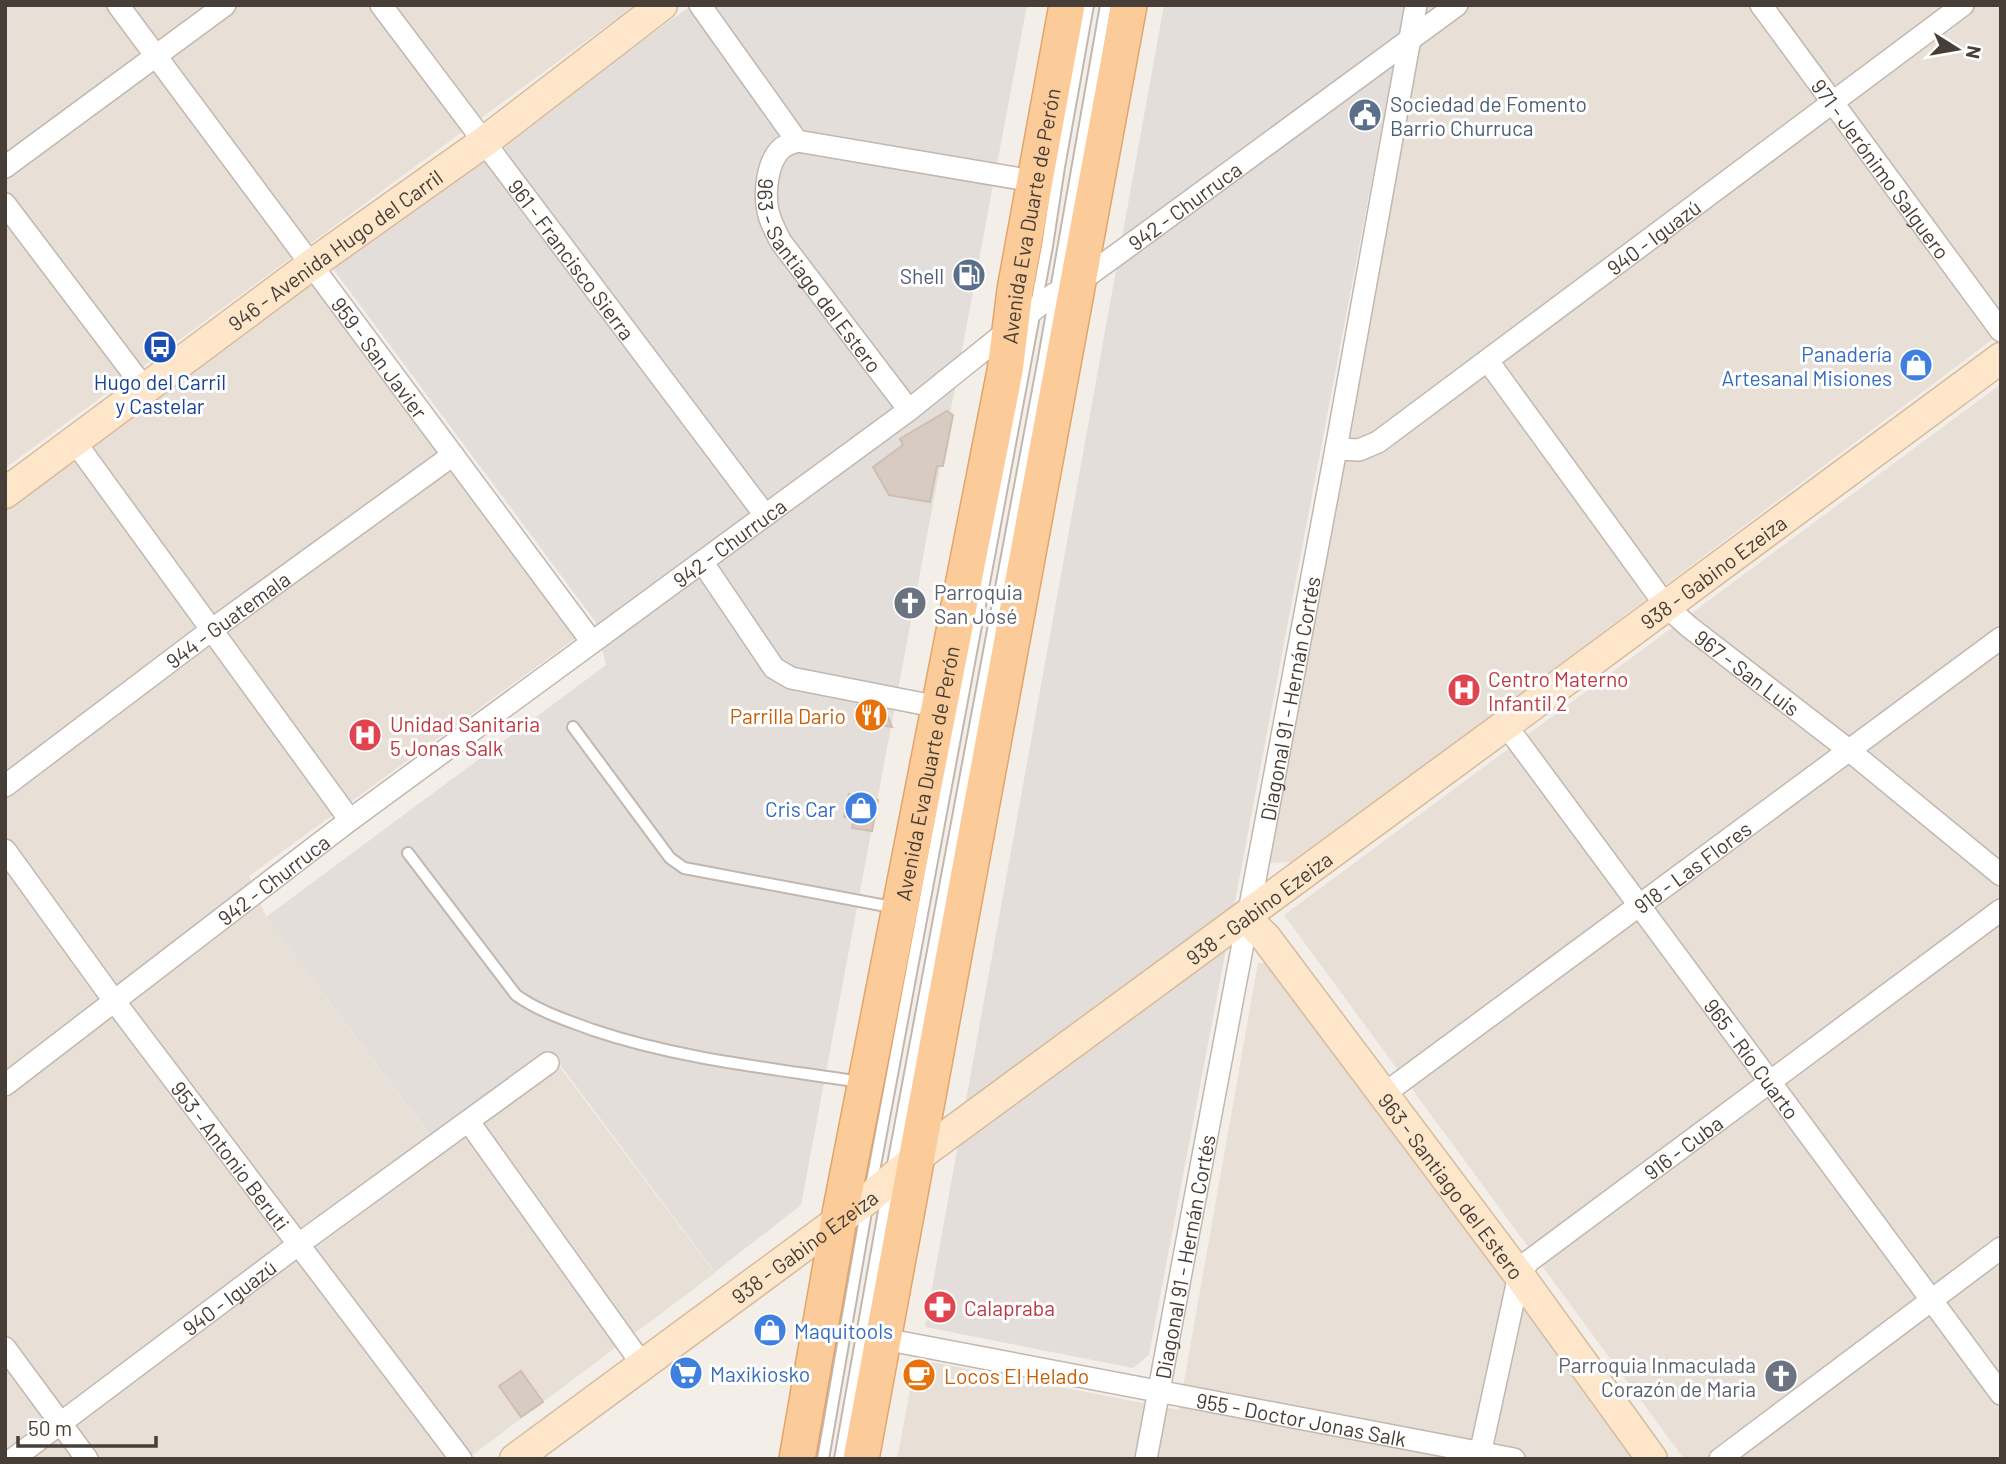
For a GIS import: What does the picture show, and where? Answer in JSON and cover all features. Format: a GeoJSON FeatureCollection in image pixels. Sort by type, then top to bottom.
{"type":"FeatureCollection","features":[{"type":"Feature","properties":{"kind":"main road","name":"Avenida Eva Duarte de Perón"},"geometry":{"type":"LineString","coordinates":[[797,1459],[839,1219],[1005,371],[1033,181],[1067,5]]}},
{"type":"Feature","properties":{"kind":"main road"},"geometry":{"type":"LineString","coordinates":[[861,1459],[884,1339],[893,1169],[981,813],[1066,288],[1129,5]]}},
{"type":"Feature","properties":{"kind":"street","name":"959 - San Javier"},"geometry":{"type":"LineString","coordinates":[[118,5],[592,642]]}},
{"type":"Feature","properties":{"kind":"street"},"geometry":{"type":"LineString","coordinates":[[5,167],[225,5]]}},
{"type":"Feature","properties":{"kind":"street","name":"961 - Francisco Sierra"},"geometry":{"type":"LineString","coordinates":[[381,5],[765,515]]}},
{"type":"Feature","properties":{"kind":"street","name":"963 - Santiago del Estero"},"geometry":{"type":"LineString","coordinates":[[700,5],[797,141],[782,149],[772,163],[767,185],[768,211],[780,242],[909,410]]}},
{"type":"Feature","properties":{"kind":"street","name":"Diagonal 91 - Hernán Cortés"},"geometry":{"type":"LineString","coordinates":[[1146,1459],[1336,449],[1416,5]]}},
{"type":"Feature","properties":{"kind":"street","name":"942 - Churruca"},"geometry":{"type":"LineString","coordinates":[[5,1085],[350,820],[909,410],[1036,308],[1457,5]]}},
{"type":"Feature","properties":{"kind":"street","name":"971 - Jerónimo Salguero"},"geometry":{"type":"LineString","coordinates":[[1761,5],[2001,331]]}},
{"type":"Feature","properties":{"kind":"street","name":"940 - Iguazú"},"geometry":{"type":"LineString","coordinates":[[1336,449],[1369,448],[1963,5]]}},
{"type":"Feature","properties":{"kind":"street","name":"946 - Avenida Hugo del Carril"},"geometry":{"type":"LineString","coordinates":[[5,493],[311,265],[484,142],[652,8]]}},
{"type":"Feature","properties":{"kind":"street"},"geometry":{"type":"LineString","coordinates":[[797,141],[1033,181]]}},
{"type":"Feature","properties":{"kind":"street"},"geometry":{"type":"LineString","coordinates":[[5,204],[145,389]]}},
{"type":"Feature","properties":{"kind":"street","name":"938 - Gabino Ezeiza"},"geometry":{"type":"LineString","coordinates":[[515,1459],[839,1219],[893,1169],[1246,918],[1504,724],[2001,358]]}},
{"type":"Feature","properties":{"kind":"street","name":"967 - San Luis"},"geometry":{"type":"LineString","coordinates":[[1488,361],[1666,606],[1850,751],[2001,875]]}},
{"type":"Feature","properties":{"kind":"street"},"geometry":{"type":"LineString","coordinates":[[75,442],[350,820]]}},
{"type":"Feature","properties":{"kind":"street","name":"944 - Guatemala"},"geometry":{"type":"LineString","coordinates":[[5,786],[210,631],[453,455]]}},
{"type":"Feature","properties":{"kind":"street"},"geometry":{"type":"LineString","coordinates":[[703,563],[774,668],[781,674],[939,706]]}},
{"type":"Feature","properties":{"kind":"street","name":"918 - Las Flores"},"geometry":{"type":"LineString","coordinates":[[1384,1094],[2001,638]]}},
{"type":"Feature","properties":{"kind":"street","name":"965 - Río Cuarto"},"geometry":{"type":"LineString","coordinates":[[1504,724],[2001,1394]]}},
{"type":"Feature","properties":{"kind":"street","name":"953 - Antonio Beruti"},"geometry":{"type":"LineString","coordinates":[[5,850],[115,1002],[461,1459]]}},
{"type":"Feature","properties":{"kind":"street","name":"916 - Cuba"},"geometry":{"type":"LineString","coordinates":[[1519,1275],[1529,1261],[2001,910]]}},
{"type":"Feature","properties":{"kind":"street","name":"963 - Santiago del Estero"},"geometry":{"type":"LineString","coordinates":[[1246,918],[1266,938],[1384,1094],[1652,1459]]}},
{"type":"Feature","properties":{"kind":"street","name":"940 - Iguazú"},"geometry":{"type":"LineString","coordinates":[[13,1459],[299,1244],[548,1063]]}},
{"type":"Feature","properties":{"kind":"street"},"geometry":{"type":"LineString","coordinates":[[469,1122],[642,1364]]}},
{"type":"Feature","properties":{"kind":"street"},"geometry":{"type":"LineString","coordinates":[[1720,1459],[2001,1248]]}},
{"type":"Feature","properties":{"kind":"street"},"geometry":{"type":"LineString","coordinates":[[1479,1456],[1519,1275]]}},
{"type":"Feature","properties":{"kind":"street","name":"955 - Doctor Jonas Salk"},"geometry":{"type":"LineString","coordinates":[[884,1339],[1479,1456],[1514,1459]]}},
{"type":"Feature","properties":{"kind":"street"},"geometry":{"type":"LineString","coordinates":[[5,1348],[87,1459]]}},
{"type":"Feature","properties":{"kind":"lane"},"geometry":{"type":"LineString","coordinates":[[823,1459],[859,1238],[893,1169],[888,1104],[1036,308],[1088,5]]}},
{"type":"Feature","properties":{"kind":"lane"},"geometry":{"type":"LineString","coordinates":[[840,1459],[893,1169],[1066,288],[1106,5]]}},
{"type":"Feature","properties":{"kind":"lane"},"geometry":{"type":"LineString","coordinates":[[573,727],[670,858],[684,868],[900,909]]}},
{"type":"Feature","properties":{"kind":"lane"},"geometry":{"type":"LineString","coordinates":[[408,853],[516,995],[530,1005],[552,1016],[636,1044],[866,1083]]}},
{"type":"Feature","properties":{"kind":"shaded area"},"geometry":{"type":"Polygon","coordinates":[[[5,5],[635,5],[5,468],[5,5]]]}},
{"type":"Feature","properties":{"kind":"shaded area"},"geometry":{"type":"Polygon","coordinates":[[[692,5],[1027,5],[801,1205],[715,1272],[549,1050],[431,1137],[266,917],[606,665],[595,621],[331,266],[692,5]]]}},
{"type":"Feature","properties":{"kind":"shaded area"},"geometry":{"type":"Polygon","coordinates":[[[1164,5],[1405,5],[1149,1355],[1133,1368],[925,1327],[1164,5]]]}},
{"type":"Feature","properties":{"kind":"shaded area"},"geometry":{"type":"Polygon","coordinates":[[[1427,5],[2001,5],[2001,333],[1296,862],[1264,863],[1427,5]]]}},
{"type":"Feature","properties":{"kind":"shaded area"},"geometry":{"type":"Polygon","coordinates":[[[309,275],[576,638],[249,876],[266,917],[438,1147],[556,1062],[715,1273],[467,1459],[5,1459],[5,508],[309,275]]]}},
{"type":"Feature","properties":{"kind":"shaded area"},"geometry":{"type":"Polygon","coordinates":[[[2001,384],[2001,1459],[1684,1459],[1284,915],[2001,384]]]}},
{"type":"Feature","properties":{"kind":"shaded area"},"geometry":{"type":"Polygon","coordinates":[[[1258,963],[1270,963],[1641,1459],[897,1459],[916,1359],[1179,1410],[1258,963]]]}},
{"type":"Feature","properties":{"kind":"building","name":"Panadería Artesanal Misiones"},"geometry":{"type":"Polygon","coordinates":[[[1916,350],[1931,369],[1916,380],[1901,361],[1916,350]]]}},
{"type":"Feature","properties":{"kind":"building"},"geometry":{"type":"Polygon","coordinates":[[[947,411],[953,415],[943,466],[937,466],[930,502],[889,495],[873,467],[903,445],[900,439],[947,411]]]}},
{"type":"Feature","properties":{"kind":"building","name":"Parrilla Dario"},"geometry":{"type":"Polygon","coordinates":[[[857,705],[885,710],[892,727],[855,721],[857,705]]]}},
{"type":"Feature","properties":{"kind":"building","name":"Cris Car"},"geometry":{"type":"Polygon","coordinates":[[[849,794],[878,800],[872,831],[852,828],[854,819],[844,817],[849,794]]]}},
{"type":"Feature","properties":{"kind":"building","name":"Maxikiosko"},"geometry":{"type":"Polygon","coordinates":[[[686,1361],[697,1377],[686,1385],[675,1369],[686,1361]]]}},
{"type":"Feature","properties":{"kind":"building"},"geometry":{"type":"Polygon","coordinates":[[[521,1371],[543,1402],[521,1417],[499,1386],[521,1371]]]}},
{"type":"Feature","properties":{"kind":"place","name":"Sociedad de Fomento Barrio Churruca"},"geometry":{"type":"Point","coordinates":[1365,115]}},
{"type":"Feature","properties":{"kind":"place","name":"Shell"},"geometry":{"type":"Point","coordinates":[969,275]}},
{"type":"Feature","properties":{"kind":"place","name":"Hugo del Carril y Castelar"},"geometry":{"type":"Point","coordinates":[160,347]}},
{"type":"Feature","properties":{"kind":"place","name":"Panadería Artesanal Misiones"},"geometry":{"type":"Point","coordinates":[1916,365]}},
{"type":"Feature","properties":{"kind":"place","name":"Parroquia San José"},"geometry":{"type":"Point","coordinates":[910,603]}},
{"type":"Feature","properties":{"kind":"place","name":"Centro Materno Infantil 2"},"geometry":{"type":"Point","coordinates":[1464,690]}},
{"type":"Feature","properties":{"kind":"place","name":"Parrilla Dario"},"geometry":{"type":"Point","coordinates":[871,715]}},
{"type":"Feature","properties":{"kind":"place","name":"Unidad Sanitaria 5 Jonas Salk"},"geometry":{"type":"Point","coordinates":[365,735]}},
{"type":"Feature","properties":{"kind":"place","name":"Cris Car"},"geometry":{"type":"Point","coordinates":[861,808]}},
{"type":"Feature","properties":{"kind":"place","name":"Calapraba"},"geometry":{"type":"Point","coordinates":[940,1307]}},
{"type":"Feature","properties":{"kind":"place","name":"Maquitools"},"geometry":{"type":"Point","coordinates":[770,1330]}},
{"type":"Feature","properties":{"kind":"place","name":"Maxikiosko"},"geometry":{"type":"Point","coordinates":[686,1373]}},
{"type":"Feature","properties":{"kind":"place","name":"Locos El Helado"},"geometry":{"type":"Point","coordinates":[919,1375]}},
{"type":"Feature","properties":{"kind":"place","name":"Parroquia Inmaculada Corazón de Maria"},"geometry":{"type":"Point","coordinates":[1781,1376]}}]}
